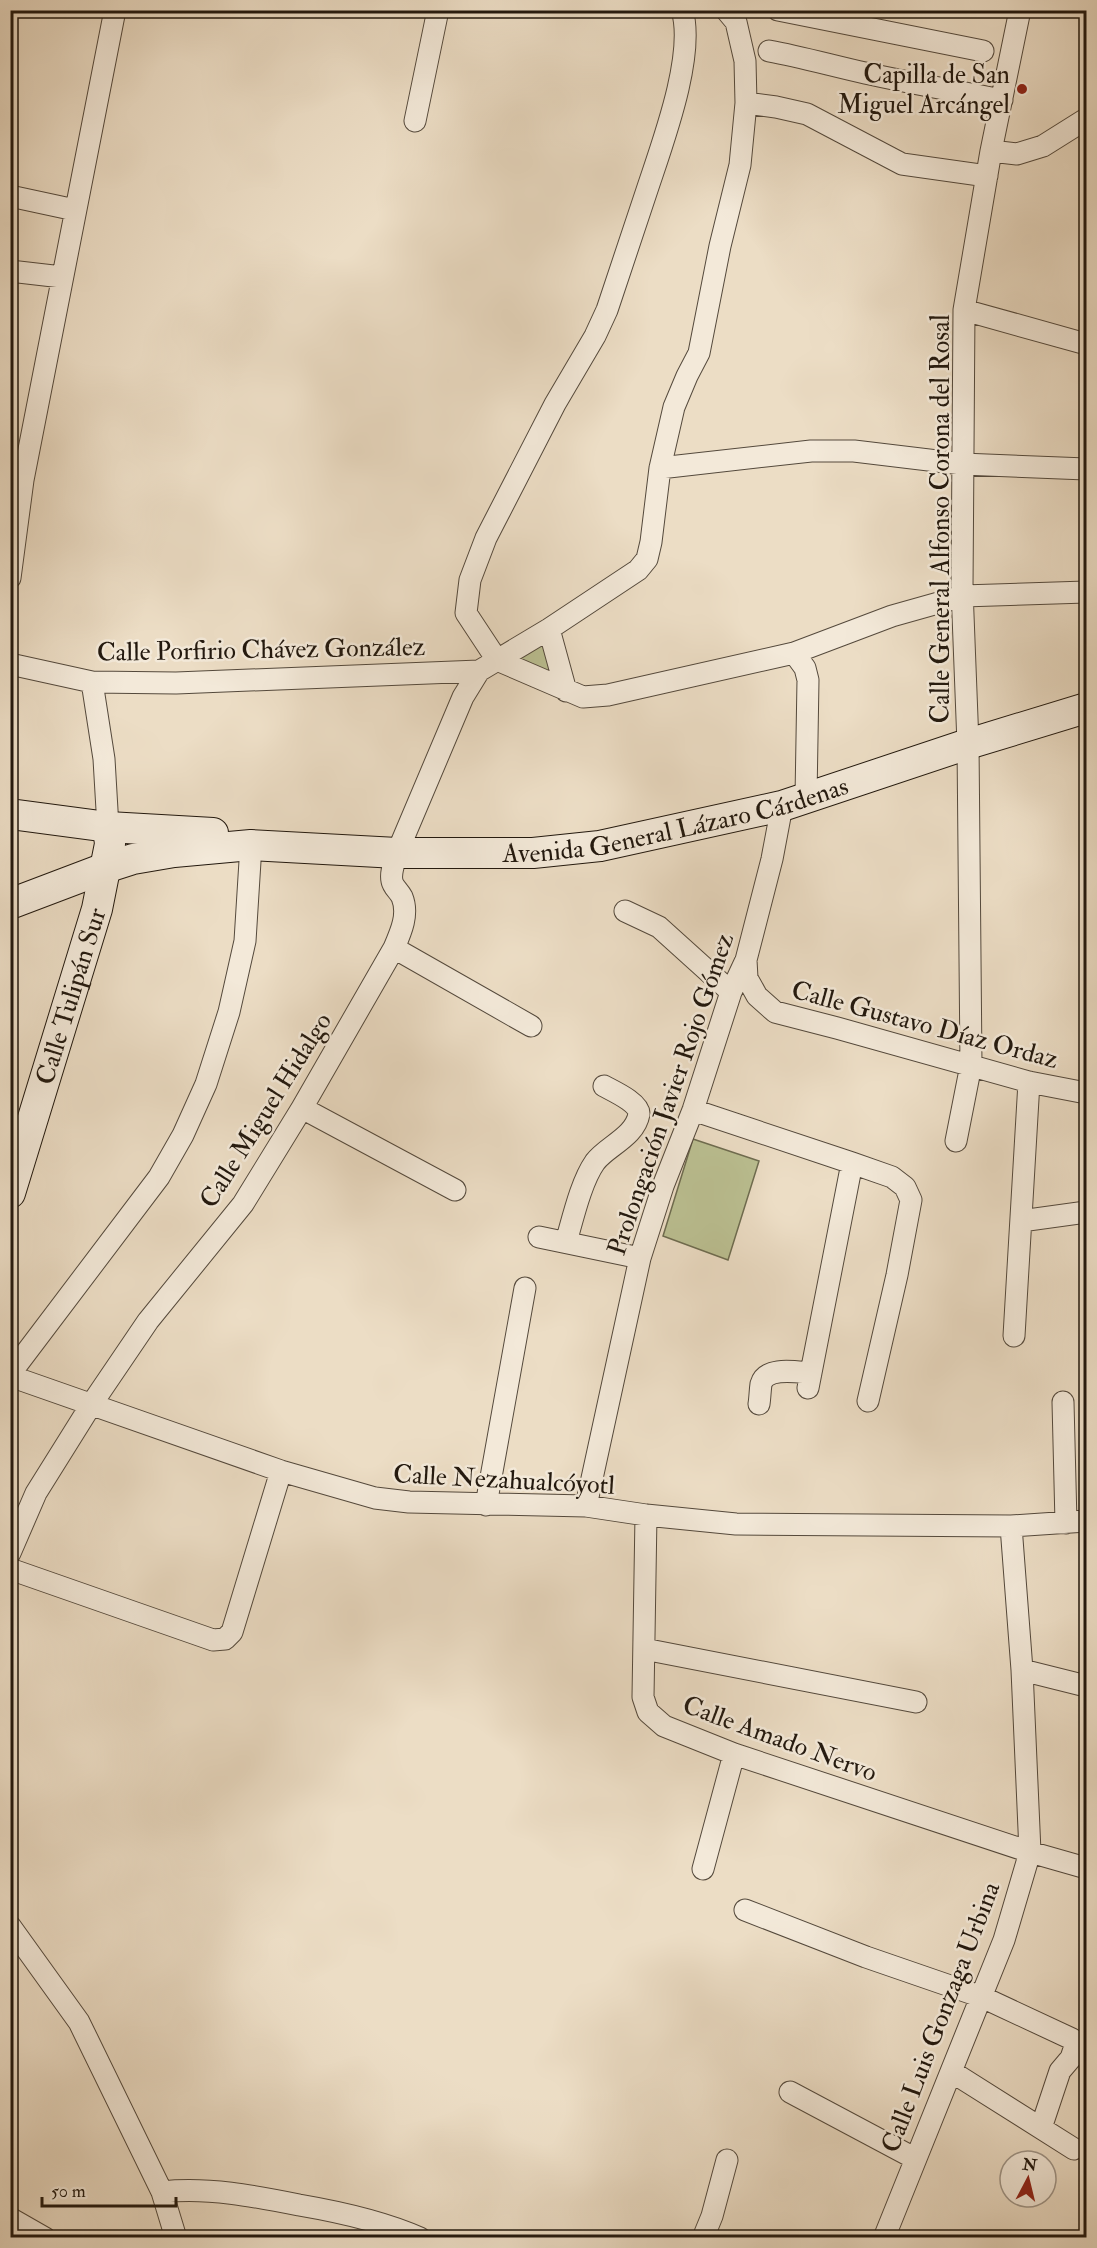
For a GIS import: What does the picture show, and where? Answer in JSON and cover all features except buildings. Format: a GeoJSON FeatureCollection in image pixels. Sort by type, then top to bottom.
{"type":"FeatureCollection","features":[{"type":"Feature","properties":{"kind":"street"},"geometry":{"type":"LineString","coordinates":[[10,578],[23,480],[116,10]]}},
{"type":"Feature","properties":{"kind":"street"},"geometry":{"type":"LineString","coordinates":[[415,121],[438,10]]}},
{"type":"Feature","properties":{"kind":"street"},"geometry":{"type":"LineString","coordinates":[[682,10],[685,29],[684,60],[664,136],[607,310],[596,336],[555,404],[486,538],[470,580],[466,613],[488,665],[549,629],[638,570],[647,559],[660,468],[674,407],[699,353],[720,246],[740,165],[746,103],[745,61],[736,22],[726,10]]}},
{"type":"Feature","properties":{"kind":"street"},"geometry":{"type":"LineString","coordinates":[[778,10],[982,51]]}},
{"type":"Feature","properties":{"kind":"street","name":"Calle General Alfonso Corona del Rosal"},"geometry":{"type":"LineString","coordinates":[[956,1141],[971,1065],[968,744],[963,596],[964,310],[991,151],[1020,10]]}},
{"type":"Feature","properties":{"kind":"street"},"geometry":{"type":"LineString","coordinates":[[769,51],[814,59],[833,66],[883,77],[1002,100]]}},
{"type":"Feature","properties":{"kind":"street"},"geometry":{"type":"LineString","coordinates":[[746,103],[776,106],[807,114],[902,164],[987,176]]}},
{"type":"Feature","properties":{"kind":"street"},"geometry":{"type":"LineString","coordinates":[[991,151],[1017,154],[1043,146],[1086,119]]}},
{"type":"Feature","properties":{"kind":"street"},"geometry":{"type":"LineString","coordinates":[[10,196],[75,210]]}},
{"type":"Feature","properties":{"kind":"street"},"geometry":{"type":"LineString","coordinates":[[10,272],[62,277]]}},
{"type":"Feature","properties":{"kind":"street"},"geometry":{"type":"LineString","coordinates":[[964,310],[1086,344]]}},
{"type":"Feature","properties":{"kind":"street"},"geometry":{"type":"LineString","coordinates":[[660,468],[811,451],[854,451],[962,464],[1086,469]]}},
{"type":"Feature","properties":{"kind":"street","name":"Calle Porfirio Chávez González"},"geometry":{"type":"LineString","coordinates":[[10,664],[92,682],[176,683],[488,665],[583,697],[608,695],[794,653],[892,616],[963,596],[1086,592]]}},
{"type":"Feature","properties":{"kind":"street"},"geometry":{"type":"LineString","coordinates":[[549,629],[566,691]]}},
{"type":"Feature","properties":{"kind":"street","name":"Prolongación Javier Rojo Gómez"},"geometry":{"type":"LineString","coordinates":[[586,1506],[640,1258],[663,1186],[693,1110],[731,992],[746,960],[772,859],[794,801],[808,680],[805,668],[794,653]]}},
{"type":"Feature","properties":{"kind":"street","name":"Calle Miguel Hidalgo"},"geometry":{"type":"LineString","coordinates":[[10,1553],[36,1493],[91,1405],[148,1321],[243,1204],[302,1108],[394,948],[404,924],[405,908],[401,896],[392,883],[397,853],[463,697],[488,665]]}},
{"type":"Feature","properties":{"kind":"street"},"geometry":{"type":"LineString","coordinates":[[92,682],[104,759],[108,827]]}},
{"type":"Feature","properties":{"kind":"street","name":"Avenida General Lázaro Cárdenas"},"geometry":{"type":"LineString","coordinates":[[10,904],[133,859],[174,852],[251,845],[397,853],[533,853],[600,846],[794,801],[968,744],[1084,711]]}},
{"type":"Feature","properties":{"kind":"street","name":"Avenida General Lázaro Cárdenas"},"geometry":{"type":"LineString","coordinates":[[10,814],[108,827],[215,833],[237,837],[251,845]]}},
{"type":"Feature","properties":{"kind":"street","name":"Calle Tulipán Sur"},"geometry":{"type":"LineString","coordinates":[[10,1193],[16,1156],[97,909],[110,844],[108,827]]}},
{"type":"Feature","properties":{"kind":"street"},"geometry":{"type":"LineString","coordinates":[[10,1375],[159,1177],[183,1135],[206,1084],[229,1012],[245,941],[251,845]]}},
{"type":"Feature","properties":{"kind":"street"},"geometry":{"type":"LineString","coordinates":[[625,911],[659,927],[731,992]]}},
{"type":"Feature","properties":{"kind":"street"},"geometry":{"type":"LineString","coordinates":[[394,948],[531,1026]]}},
{"type":"Feature","properties":{"kind":"street","name":"Calle Gustavo Díaz Ordaz"},"geometry":{"type":"LineString","coordinates":[[746,960],[747,978],[757,996],[775,1012],[1029,1082],[1086,1093]]}},
{"type":"Feature","properties":{"kind":"street"},"geometry":{"type":"LineString","coordinates":[[1014,1336],[1029,1082]]}},
{"type":"Feature","properties":{"kind":"street"},"geometry":{"type":"LineString","coordinates":[[566,1242],[579,1197],[595,1162],[631,1130],[639,1114],[637,1107],[631,1101],[604,1086]]}},
{"type":"Feature","properties":{"kind":"street"},"geometry":{"type":"LineString","coordinates":[[302,1108],[455,1190]]}},
{"type":"Feature","properties":{"kind":"street"},"geometry":{"type":"LineString","coordinates":[[693,1110],[892,1177],[905,1186],[911,1200],[897,1275],[868,1401]]}},
{"type":"Feature","properties":{"kind":"street"},"geometry":{"type":"LineString","coordinates":[[759,1404],[762,1382],[769,1374],[784,1371],[809,1381],[852,1163]]}},
{"type":"Feature","properties":{"kind":"street"},"geometry":{"type":"LineString","coordinates":[[1021,1221],[1086,1212]]}},
{"type":"Feature","properties":{"kind":"street"},"geometry":{"type":"LineString","coordinates":[[539,1237],[640,1258]]}},
{"type":"Feature","properties":{"kind":"street"},"geometry":{"type":"LineString","coordinates":[[486,1505],[525,1288]]}},
{"type":"Feature","properties":{"kind":"street","name":"Calle Nezahualcóyotl"},"geometry":{"type":"LineString","coordinates":[[10,1375],[281,1472],[375,1498],[409,1502],[486,1505],[586,1506],[736,1524],[1011,1526],[1076,1522]]}},
{"type":"Feature","properties":{"kind":"street"},"geometry":{"type":"LineString","coordinates":[[1062,1402],[1076,1522]]}},
{"type":"Feature","properties":{"kind":"street"},"geometry":{"type":"LineString","coordinates":[[10,1569],[213,1640],[225,1639],[232,1632],[281,1472]]}},
{"type":"Feature","properties":{"kind":"street","name":"Calle Amado Nervo"},"geometry":{"type":"LineString","coordinates":[[646,1515],[643,1697],[648,1712],[664,1726],[734,1754],[1030,1852],[1086,1868]]}},
{"type":"Feature","properties":{"kind":"street","name":"Calle Luis Gonzaga Urbina"},"geometry":{"type":"LineString","coordinates":[[884,2238],[914,2158],[952,2072],[1004,1940],[1030,1852],[1022,1670],[1011,1526]]}},
{"type":"Feature","properties":{"kind":"street"},"geometry":{"type":"LineString","coordinates":[[644,1649],[916,1702]]}},
{"type":"Feature","properties":{"kind":"street"},"geometry":{"type":"LineString","coordinates":[[1022,1670],[1086,1686]]}},
{"type":"Feature","properties":{"kind":"street"},"geometry":{"type":"LineString","coordinates":[[703,1869],[734,1754]]}},
{"type":"Feature","properties":{"kind":"street"},"geometry":{"type":"LineString","coordinates":[[745,1910],[866,1957],[982,1997],[1072,2039],[1075,2046],[1071,2058],[1060,2071],[1041,2128]]}},
{"type":"Feature","properties":{"kind":"street"},"geometry":{"type":"LineString","coordinates":[[10,1926],[79,2022],[162,2192],[176,2238]]}},
{"type":"Feature","properties":{"kind":"street"},"geometry":{"type":"LineString","coordinates":[[952,2072],[1074,2149]]}},
{"type":"Feature","properties":{"kind":"street"},"geometry":{"type":"LineString","coordinates":[[790,2092],[914,2158]]}},
{"type":"Feature","properties":{"kind":"street"},"geometry":{"type":"LineString","coordinates":[[703,2238],[712,2216],[727,2160]]}},
{"type":"Feature","properties":{"kind":"street"},"geometry":{"type":"LineString","coordinates":[[162,2192],[189,2189],[255,2196],[340,2212],[402,2230],[420,2238]]}},
{"type":"Feature","properties":{"kind":"street"},"geometry":{"type":"LineString","coordinates":[[10,2218],[45,2238]]}},
{"type":"Feature","properties":{"kind":"green space"},"geometry":{"type":"Polygon","coordinates":[[[546,635],[551,678],[511,656],[546,635]]]}},
{"type":"Feature","properties":{"kind":"green space"},"geometry":{"type":"Polygon","coordinates":[[[693,1139],[759,1161],[728,1260],[663,1236],[693,1139]]]}},
{"type":"Feature","properties":{"kind":"place","name":"Capilla de San Miguel Arcángel"},"geometry":{"type":"Point","coordinates":[1022,89]}}]}
